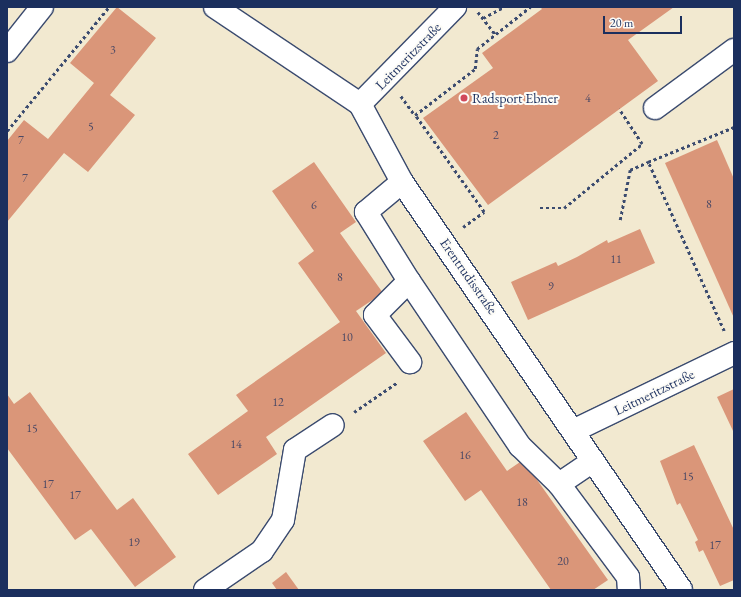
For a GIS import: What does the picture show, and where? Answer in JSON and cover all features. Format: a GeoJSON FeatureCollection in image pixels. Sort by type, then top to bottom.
{"type":"FeatureCollection","features":[{"type":"Feature","properties":{"kind":"street"},"geometry":{"type":"LineString","coordinates":[[7,51],[42,7]]}},
{"type":"Feature","properties":{"kind":"street","name":"Erentrudisstraße"},"geometry":{"type":"LineString","coordinates":[[215,7],[360,104],[402,182],[444,239],[593,461],[682,590]]}},
{"type":"Feature","properties":{"kind":"street","name":"Leitmeritzstraße"},"geometry":{"type":"LineString","coordinates":[[360,104],[455,7]]}},
{"type":"Feature","properties":{"kind":"street"},"geometry":{"type":"LineString","coordinates":[[655,108],[734,50]]}},
{"type":"Feature","properties":{"kind":"street"},"geometry":{"type":"LineString","coordinates":[[402,182],[366,212],[409,281],[520,446],[559,484],[628,577],[629,590]]}},
{"type":"Feature","properties":{"kind":"street"},"geometry":{"type":"LineString","coordinates":[[406,370],[374,315],[409,281]]}},
{"type":"Feature","properties":{"kind":"street","name":"Leitmeritzstraße"},"geometry":{"type":"LineString","coordinates":[[573,431],[734,353]]}},
{"type":"Feature","properties":{"kind":"street"},"geometry":{"type":"LineString","coordinates":[[205,590],[262,551],[283,520],[295,450],[333,425]]}},
{"type":"Feature","properties":{"kind":"street"},"geometry":{"type":"LineString","coordinates":[[559,484],[593,461]]}},
{"type":"Feature","properties":{"kind":"path"},"geometry":{"type":"LineString","coordinates":[[7,131],[109,7]]}},
{"type":"Feature","properties":{"kind":"path"},"geometry":{"type":"LineString","coordinates":[[495,34],[482,18],[504,7]]}},
{"type":"Feature","properties":{"kind":"path"},"geometry":{"type":"LineString","coordinates":[[444,239],[484,212],[416,115],[475,69],[477,49],[530,7]]}},
{"type":"Feature","properties":{"kind":"path"},"geometry":{"type":"LineString","coordinates":[[540,208],[564,208],[642,144],[619,109]]}},
{"type":"Feature","properties":{"kind":"path"},"geometry":{"type":"LineString","coordinates":[[620,220],[630,170],[734,127]]}},
{"type":"Feature","properties":{"kind":"path"},"geometry":{"type":"LineString","coordinates":[[648,162],[734,353]]}},
{"type":"Feature","properties":{"kind":"path"},"geometry":{"type":"LineString","coordinates":[[333,425],[406,370]]}},
{"type":"Feature","properties":{"kind":"building"},"geometry":{"type":"Polygon","coordinates":[[[117,7],[156,38],[110,95],[135,115],[88,172],[64,153],[7,222],[7,141],[24,120],[48,139],[94,83],[70,63],[117,7]]]}},
{"type":"Feature","properties":{"kind":"building"},"geometry":{"type":"Polygon","coordinates":[[[540,7],[674,7],[628,40],[658,81],[488,205],[423,118],[493,68],[482,53],[542,9],[540,7]]]}},
{"type":"Feature","properties":{"kind":"building"},"geometry":{"type":"Polygon","coordinates":[[[717,140],[734,179],[734,318],[665,163],[717,140]]]}},
{"type":"Feature","properties":{"kind":"building"},"geometry":{"type":"Polygon","coordinates":[[[314,162],[356,222],[340,233],[383,293],[356,311],[386,353],[266,437],[277,454],[218,495],[188,454],[248,411],[236,395],[340,322],[298,263],[314,251],[272,191],[314,162]]]}},
{"type":"Feature","properties":{"kind":"building"},"geometry":{"type":"Polygon","coordinates":[[[640,229],[655,263],[528,320],[511,282],[556,262],[558,266],[607,240],[608,243],[640,229]]]}},
{"type":"Feature","properties":{"kind":"building"},"geometry":{"type":"Polygon","coordinates":[[[734,389],[734,433],[717,397],[734,389]]]}},
{"type":"Feature","properties":{"kind":"building"},"geometry":{"type":"Polygon","coordinates":[[[30,392],[117,510],[133,498],[176,557],[135,587],[91,529],[75,540],[7,448],[7,394],[14,404],[30,392]]]}},
{"type":"Feature","properties":{"kind":"building"},"geometry":{"type":"Polygon","coordinates":[[[466,412],[507,471],[523,460],[608,580],[593,590],[551,590],[481,490],[465,501],[423,441],[466,412]]]}},
{"type":"Feature","properties":{"kind":"building"},"geometry":{"type":"Polygon","coordinates":[[[694,445],[734,530],[734,580],[720,586],[703,550],[699,552],[695,542],[698,540],[680,503],[677,505],[660,461],[694,445]]]}},
{"type":"Feature","properties":{"kind":"building"},"geometry":{"type":"Polygon","coordinates":[[[286,572],[299,590],[277,590],[272,583],[286,572]]]}},
{"type":"Feature","properties":{"kind":"place","name":"Radsport Ebner"},"geometry":{"type":"Point","coordinates":[464,98]}}]}
